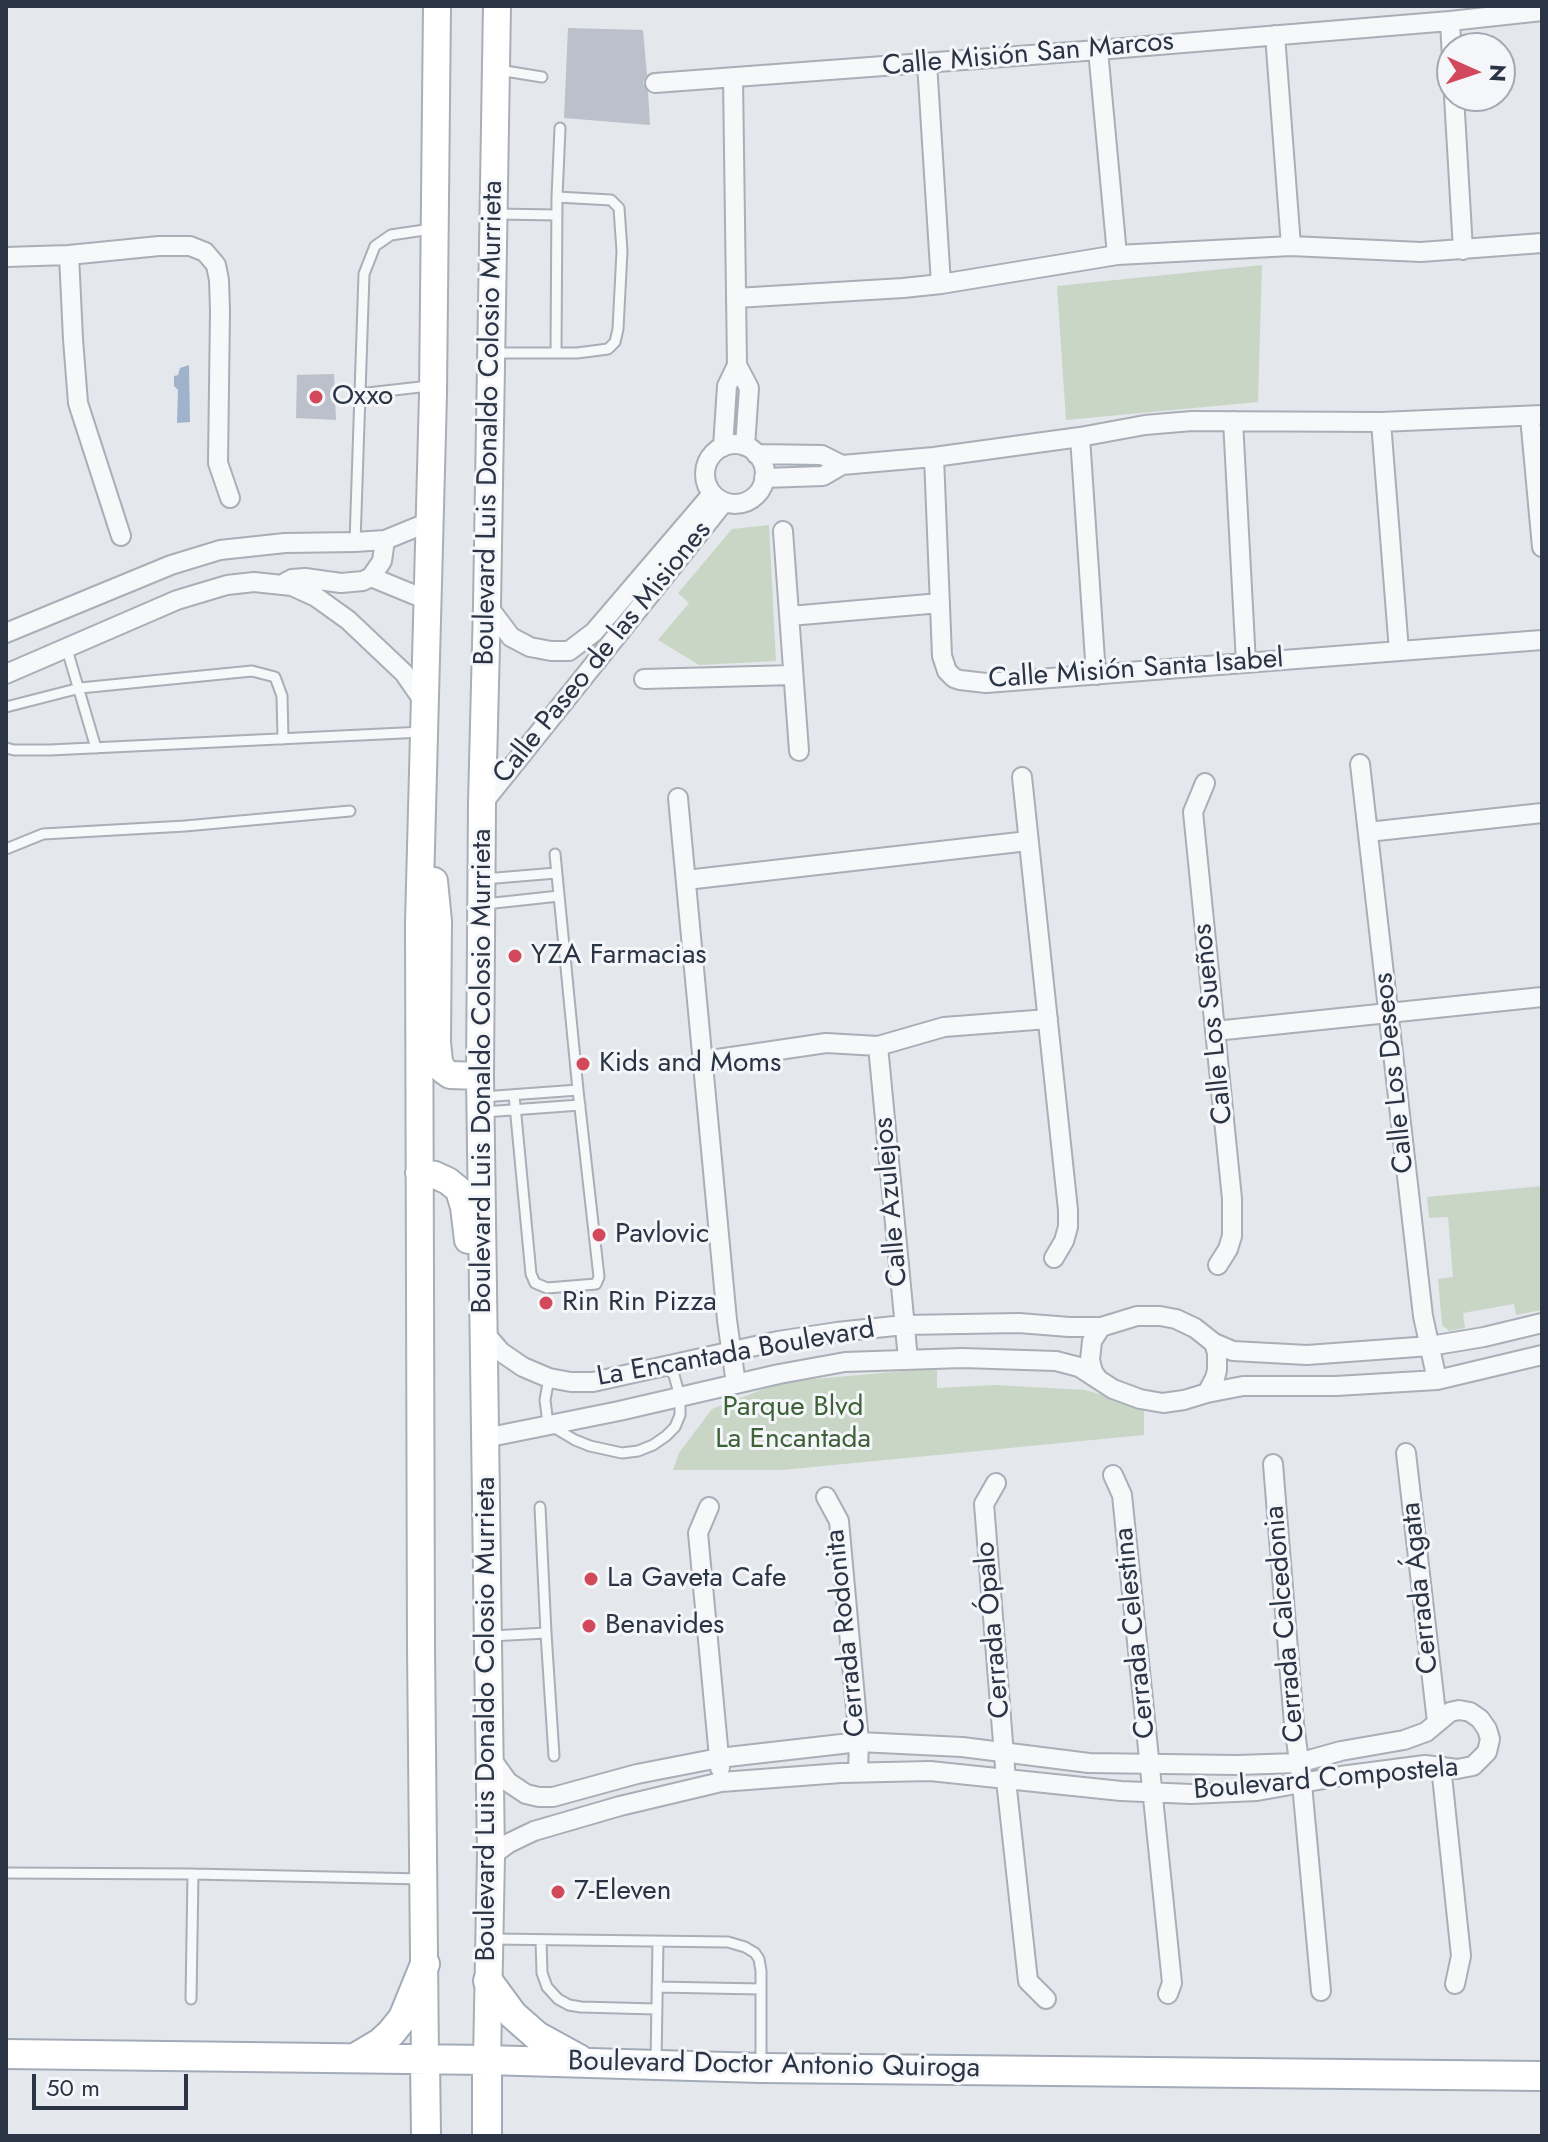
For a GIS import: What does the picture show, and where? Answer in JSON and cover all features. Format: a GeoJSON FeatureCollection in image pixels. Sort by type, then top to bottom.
{"type":"FeatureCollection","features":[{"type":"Feature","properties":{"kind":"main road","name":"Boulevard Luis Donaldo Colosio Murrieta"},"geometry":{"type":"LineString","coordinates":[[426,2136],[419,1173],[421,819],[433,386],[437,6]]}},
{"type":"Feature","properties":{"kind":"main road","name":"Boulevard Luis Donaldo Colosio Murrieta"},"geometry":{"type":"LineString","coordinates":[[487,2136],[491,1856],[480,1095],[482,804],[497,6]]}},
{"type":"Feature","properties":{"kind":"main road"},"geometry":{"type":"LineString","coordinates":[[421,819],[433,871],[438,921],[439,1062],[443,1070],[480,1095]]}},
{"type":"Feature","properties":{"kind":"main road"},"geometry":{"type":"LineString","coordinates":[[419,1173],[435,1175],[459,1190],[464,1207],[471,1275],[474,1287],[483,1295]]}},
{"type":"Feature","properties":{"kind":"main road"},"geometry":{"type":"LineString","coordinates":[[355,2058],[380,2043],[403,2018],[425,1964]]}},
{"type":"Feature","properties":{"kind":"main road"},"geometry":{"type":"LineString","coordinates":[[488,1981],[513,2015],[537,2036],[587,2063]]}},
{"type":"Feature","properties":{"kind":"main road","name":"Boulevard Doctor Antonio Quiroga"},"geometry":{"type":"LineString","coordinates":[[6,2054],[487,2060],[761,2068],[1542,2076]]}},
{"type":"Feature","properties":{"kind":"street","name":"Calle Misión San Marcos"},"geometry":{"type":"LineString","coordinates":[[655,83],[1098,50],[1542,11]]}},
{"type":"Feature","properties":{"kind":"street"},"geometry":{"type":"LineString","coordinates":[[1450,21],[1451,32]]}},
{"type":"Feature","properties":{"kind":"street"},"geometry":{"type":"LineString","coordinates":[[1275,35],[1291,246]]}},
{"type":"Feature","properties":{"kind":"street"},"geometry":{"type":"LineString","coordinates":[[1098,50],[1117,255]]}},
{"type":"Feature","properties":{"kind":"street"},"geometry":{"type":"LineString","coordinates":[[927,63],[941,284]]}},
{"type":"Feature","properties":{"kind":"street"},"geometry":{"type":"LineString","coordinates":[[723,447],[727,386],[737,365],[733,78]]}},
{"type":"Feature","properties":{"kind":"street"},"geometry":{"type":"LineString","coordinates":[[1455,112],[1463,250]]}},
{"type":"Feature","properties":{"kind":"street"},"geometry":{"type":"LineString","coordinates":[[736,298],[941,284],[1117,255],[1291,246],[1421,252],[1542,243]]}},
{"type":"Feature","properties":{"kind":"street"},"geometry":{"type":"LineString","coordinates":[[6,257],[69,255],[159,246],[190,246],[205,252],[216,265],[219,280],[218,463],[230,498]]}},
{"type":"Feature","properties":{"kind":"street"},"geometry":{"type":"LineString","coordinates":[[69,255],[78,403],[121,536]]}},
{"type":"Feature","properties":{"kind":"street"},"geometry":{"type":"LineString","coordinates":[[737,365],[749,388],[751,450],[761,461],[764,478],[751,499],[735,504],[718,498],[705,478],[705,469],[709,459],[723,447],[736,444],[751,450],[822,455],[842,465]]}},
{"type":"Feature","properties":{"kind":"street"},"geometry":{"type":"LineString","coordinates":[[764,478],[823,476],[842,465],[934,457],[1145,425],[1192,421],[1381,422],[1536,416],[1542,547]]}},
{"type":"Feature","properties":{"kind":"street"},"geometry":{"type":"LineString","coordinates":[[1233,421],[1246,663]]}},
{"type":"Feature","properties":{"kind":"street"},"geometry":{"type":"LineString","coordinates":[[1381,422],[1399,651]]}},
{"type":"Feature","properties":{"kind":"street"},"geometry":{"type":"LineString","coordinates":[[1080,437],[1096,675]]}},
{"type":"Feature","properties":{"kind":"street","name":"Calle Misión Santa Isabel"},"geometry":{"type":"LineString","coordinates":[[934,457],[942,656],[947,671],[954,678],[986,683],[1542,640]]}},
{"type":"Feature","properties":{"kind":"street","name":"Calle Paseo de las Misiones"},"geometry":{"type":"LineString","coordinates":[[487,605],[511,637],[530,647],[569,651],[594,632],[718,498]]}},
{"type":"Feature","properties":{"kind":"street","name":"Calle Paseo de las Misiones"},"geometry":{"type":"LineString","coordinates":[[482,804],[718,498]]}},
{"type":"Feature","properties":{"kind":"street"},"geometry":{"type":"LineString","coordinates":[[6,633],[171,565],[220,550],[285,543],[385,540],[429,522]]}},
{"type":"Feature","properties":{"kind":"street"},"geometry":{"type":"LineString","coordinates":[[783,531],[799,751]]}},
{"type":"Feature","properties":{"kind":"street"},"geometry":{"type":"LineString","coordinates":[[284,584],[292,579],[341,583],[363,581],[371,577],[382,561],[385,540]]}},
{"type":"Feature","properties":{"kind":"street"},"geometry":{"type":"LineString","coordinates":[[220,550],[227,585]]}},
{"type":"Feature","properties":{"kind":"street"},"geometry":{"type":"LineString","coordinates":[[371,577],[427,600]]}},
{"type":"Feature","properties":{"kind":"street"},"geometry":{"type":"LineString","coordinates":[[6,674],[177,600],[227,585],[254,582],[284,584],[316,597],[348,620],[404,673],[424,702]]}},
{"type":"Feature","properties":{"kind":"street"},"geometry":{"type":"LineString","coordinates":[[790,616],[940,603]]}},
{"type":"Feature","properties":{"kind":"street"},"geometry":{"type":"LineString","coordinates":[[644,679],[793,675]]}},
{"type":"Feature","properties":{"kind":"street","name":"Calle Los Deseos"},"geometry":{"type":"LineString","coordinates":[[1360,764],[1423,1316],[1437,1380]]}},
{"type":"Feature","properties":{"kind":"street"},"geometry":{"type":"LineString","coordinates":[[1022,777],[1068,1210],[1064,1241],[1054,1258]]}},
{"type":"Feature","properties":{"kind":"street","name":"Calle Los Sueños"},"geometry":{"type":"LineString","coordinates":[[1205,783],[1193,812],[1232,1209],[1232,1236],[1218,1265]]}},
{"type":"Feature","properties":{"kind":"street"},"geometry":{"type":"LineString","coordinates":[[678,798],[736,1384]]}},
{"type":"Feature","properties":{"kind":"street"},"geometry":{"type":"LineString","coordinates":[[1368,832],[1542,813]]}},
{"type":"Feature","properties":{"kind":"street"},"geometry":{"type":"LineString","coordinates":[[686,880],[1028,841]]}},
{"type":"Feature","properties":{"kind":"street"},"geometry":{"type":"LineString","coordinates":[[1215,1031],[1542,997]]}},
{"type":"Feature","properties":{"kind":"street"},"geometry":{"type":"LineString","coordinates":[[704,1061],[826,1043],[878,1046],[944,1027],[1048,1019]]}},
{"type":"Feature","properties":{"kind":"street","name":"Calle Azulejos"},"geometry":{"type":"LineString","coordinates":[[878,1046],[908,1359]]}},
{"type":"Feature","properties":{"kind":"street","name":"La Encantada Boulevard"},"geometry":{"type":"LineString","coordinates":[[483,1331],[501,1352],[523,1367],[549,1378],[593,1382],[822,1334],[904,1325],[1019,1323],[1101,1327],[1137,1316],[1160,1316],[1195,1328],[1214,1343],[1233,1351],[1307,1355],[1430,1346],[1542,1323]]}},
{"type":"Feature","properties":{"kind":"street"},"geometry":{"type":"LineString","coordinates":[[1098,1379],[1091,1366],[1090,1352],[1095,1334],[1101,1327]]}},
{"type":"Feature","properties":{"kind":"street"},"geometry":{"type":"LineString","coordinates":[[1207,1393],[1217,1370],[1214,1343]]}},
{"type":"Feature","properties":{"kind":"street","name":"La Encantada Boulevard"},"geometry":{"type":"LineString","coordinates":[[485,1438],[845,1362],[1019,1358],[1056,1361],[1079,1367],[1113,1389],[1163,1403],[1243,1386],[1336,1386],[1437,1380],[1542,1355]]}},
{"type":"Feature","properties":{"kind":"street","name":"Cerrada Ágata"},"geometry":{"type":"LineString","coordinates":[[1406,1453],[1437,1722]]}},
{"type":"Feature","properties":{"kind":"street","name":"Cerrada Calcedonia"},"geometry":{"type":"LineString","coordinates":[[1273,1464],[1321,1991]]}},
{"type":"Feature","properties":{"kind":"street","name":"Cerrada Celestina"},"geometry":{"type":"LineString","coordinates":[[1113,1475],[1122,1495],[1154,1793],[1172,1983],[1168,1994]]}},
{"type":"Feature","properties":{"kind":"street","name":"Cerrada Ópalo"},"geometry":{"type":"LineString","coordinates":[[996,1483],[984,1504],[1006,1780],[1028,1981],[1046,1999]]}},
{"type":"Feature","properties":{"kind":"street","name":"Cerrada Rodonita"},"geometry":{"type":"LineString","coordinates":[[826,1497],[839,1521],[859,1742],[858,1772]]}},
{"type":"Feature","properties":{"kind":"street"},"geometry":{"type":"LineString","coordinates":[[709,1507],[698,1533],[721,1782]]}},
{"type":"Feature","properties":{"kind":"street","name":"Boulevard Compostela"},"geometry":{"type":"LineString","coordinates":[[489,1754],[508,1782],[526,1794],[553,1797],[637,1774],[719,1758],[859,1742],[949,1746],[1089,1763],[1298,1763],[1341,1751],[1404,1740],[1426,1732],[1450,1712],[1459,1710],[1470,1712],[1480,1719],[1490,1739],[1487,1752],[1473,1766],[1457,1769],[1425,1765],[1257,1791],[1154,1793],[930,1771],[858,1772],[721,1782],[534,1831],[491,1856]]}},
{"type":"Feature","properties":{"kind":"street"},"geometry":{"type":"LineString","coordinates":[[1441,1766],[1461,1956],[1455,1984]]}},
{"type":"Feature","properties":{"kind":"street"},"geometry":{"type":"LineString","coordinates":[[615,1781],[620,1806]]}},
{"type":"Feature","properties":{"kind":"lane"},"geometry":{"type":"LineString","coordinates":[[496,70],[542,77]]}},
{"type":"Feature","properties":{"kind":"lane"},"geometry":{"type":"LineString","coordinates":[[556,353],[560,128]]}},
{"type":"Feature","properties":{"kind":"lane"},"geometry":{"type":"LineString","coordinates":[[491,353],[596,351],[608,349],[615,342],[622,251],[620,216],[616,204],[611,200],[557,197]]}},
{"type":"Feature","properties":{"kind":"lane"},"geometry":{"type":"LineString","coordinates":[[493,214],[557,215]]}},
{"type":"Feature","properties":{"kind":"lane"},"geometry":{"type":"LineString","coordinates":[[355,542],[364,274],[375,246],[391,235],[434,229]]}},
{"type":"Feature","properties":{"kind":"lane"},"geometry":{"type":"LineString","coordinates":[[359,394],[433,386]]}},
{"type":"Feature","properties":{"kind":"lane"},"geometry":{"type":"LineString","coordinates":[[66,646],[96,748]]}},
{"type":"Feature","properties":{"kind":"lane"},"geometry":{"type":"LineString","coordinates":[[6,707],[80,688],[252,671],[275,677],[282,696],[283,739]]}},
{"type":"Feature","properties":{"kind":"lane"},"geometry":{"type":"LineString","coordinates":[[6,748],[96,748],[423,732]]}},
{"type":"Feature","properties":{"kind":"lane"},"geometry":{"type":"LineString","coordinates":[[6,849],[43,834],[185,826],[350,811]]}},
{"type":"Feature","properties":{"kind":"lane"},"geometry":{"type":"LineString","coordinates":[[514,1095],[531,1274],[535,1283],[547,1288],[593,1285],[599,1282],[599,1277],[555,854]]}},
{"type":"Feature","properties":{"kind":"lane"},"geometry":{"type":"LineString","coordinates":[[482,892],[556,873]]}},
{"type":"Feature","properties":{"kind":"lane"},"geometry":{"type":"LineString","coordinates":[[482,892],[559,896]]}},
{"type":"Feature","properties":{"kind":"lane"},"geometry":{"type":"LineString","coordinates":[[480,1095],[578,1090]]}},
{"type":"Feature","properties":{"kind":"lane"},"geometry":{"type":"LineString","coordinates":[[480,1095],[515,1109],[580,1105]]}},
{"type":"Feature","properties":{"kind":"lane"},"geometry":{"type":"LineString","coordinates":[[549,1378],[545,1400],[548,1424],[590,1446],[622,1453],[653,1445],[675,1427],[680,1415],[680,1397],[674,1375],[666,1367]]}},
{"type":"Feature","properties":{"kind":"lane"},"geometry":{"type":"LineString","coordinates":[[540,1507],[554,1756]]}},
{"type":"Feature","properties":{"kind":"lane"},"geometry":{"type":"LineString","coordinates":[[487,1636],[546,1633]]}},
{"type":"Feature","properties":{"kind":"lane"},"geometry":{"type":"LineString","coordinates":[[6,1873],[424,1879]]}},
{"type":"Feature","properties":{"kind":"lane"},"geometry":{"type":"LineString","coordinates":[[191,1999],[193,1874]]}},
{"type":"Feature","properties":{"kind":"lane"},"geometry":{"type":"LineString","coordinates":[[489,1939],[728,1942],[745,1947],[759,1959],[761,2068]]}},
{"type":"Feature","properties":{"kind":"lane"},"geometry":{"type":"LineString","coordinates":[[541,1940],[542,1973],[547,1987],[558,1999],[581,2007],[656,2009]]}},
{"type":"Feature","properties":{"kind":"lane"},"geometry":{"type":"LineString","coordinates":[[656,2066],[658,1942]]}},
{"type":"Feature","properties":{"kind":"lane"},"geometry":{"type":"LineString","coordinates":[[657,1987],[761,1989]]}},
{"type":"Feature","properties":{"kind":"green space"},"geometry":{"type":"Polygon","coordinates":[[[1262,265],[1258,402],[1066,420],[1057,286],[1262,265]]]}},
{"type":"Feature","properties":{"kind":"green space"},"geometry":{"type":"Polygon","coordinates":[[[769,525],[776,661],[699,665],[658,640],[689,603],[678,593],[732,529],[769,525]]]}},
{"type":"Feature","properties":{"kind":"green space"},"geometry":{"type":"Polygon","coordinates":[[[1542,1186],[1542,1310],[1516,1315],[1514,1304],[1463,1313],[1465,1328],[1449,1331],[1442,1325],[1438,1279],[1453,1277],[1448,1217],[1429,1218],[1427,1197],[1542,1186]]]}},
{"type":"Feature","properties":{"kind":"green space","name":"Parque Blvd La Encantada"},"geometry":{"type":"Polygon","coordinates":[[[937,1368],[937,1388],[995,1385],[1085,1390],[1144,1407],[1144,1435],[782,1470],[673,1470],[679,1453],[712,1409],[782,1382],[937,1368]]]}},
{"type":"Feature","properties":{"kind":"water"},"geometry":{"type":"Polygon","coordinates":[[[189,365],[190,422],[177,423],[178,390],[174,386],[174,376],[178,375],[180,368],[189,365]]]}},
{"type":"Feature","properties":{"kind":"building"},"geometry":{"type":"Polygon","coordinates":[[[568,28],[643,30],[647,75],[643,83],[648,92],[650,125],[564,118],[568,28]]]}},
{"type":"Feature","properties":{"kind":"building","name":"Oxxo"},"geometry":{"type":"Polygon","coordinates":[[[334,374],[336,420],[296,418],[297,375],[334,374]]]}},
{"type":"Feature","properties":{"kind":"place","name":"Oxxo"},"geometry":{"type":"Point","coordinates":[316,397]}},
{"type":"Feature","properties":{"kind":"place","name":"YZA Farmacias"},"geometry":{"type":"Point","coordinates":[515,956]}},
{"type":"Feature","properties":{"kind":"place","name":"Kids and Moms"},"geometry":{"type":"Point","coordinates":[583,1064]}},
{"type":"Feature","properties":{"kind":"place","name":"Pavlovic"},"geometry":{"type":"Point","coordinates":[599,1235]}},
{"type":"Feature","properties":{"kind":"place","name":"Rin Rin Pizza"},"geometry":{"type":"Point","coordinates":[546,1303]}},
{"type":"Feature","properties":{"kind":"place","name":"La Gaveta Cafe"},"geometry":{"type":"Point","coordinates":[591,1579]}},
{"type":"Feature","properties":{"kind":"place","name":"Benavides"},"geometry":{"type":"Point","coordinates":[589,1626]}},
{"type":"Feature","properties":{"kind":"place","name":"7-Eleven"},"geometry":{"type":"Point","coordinates":[558,1892]}}]}
